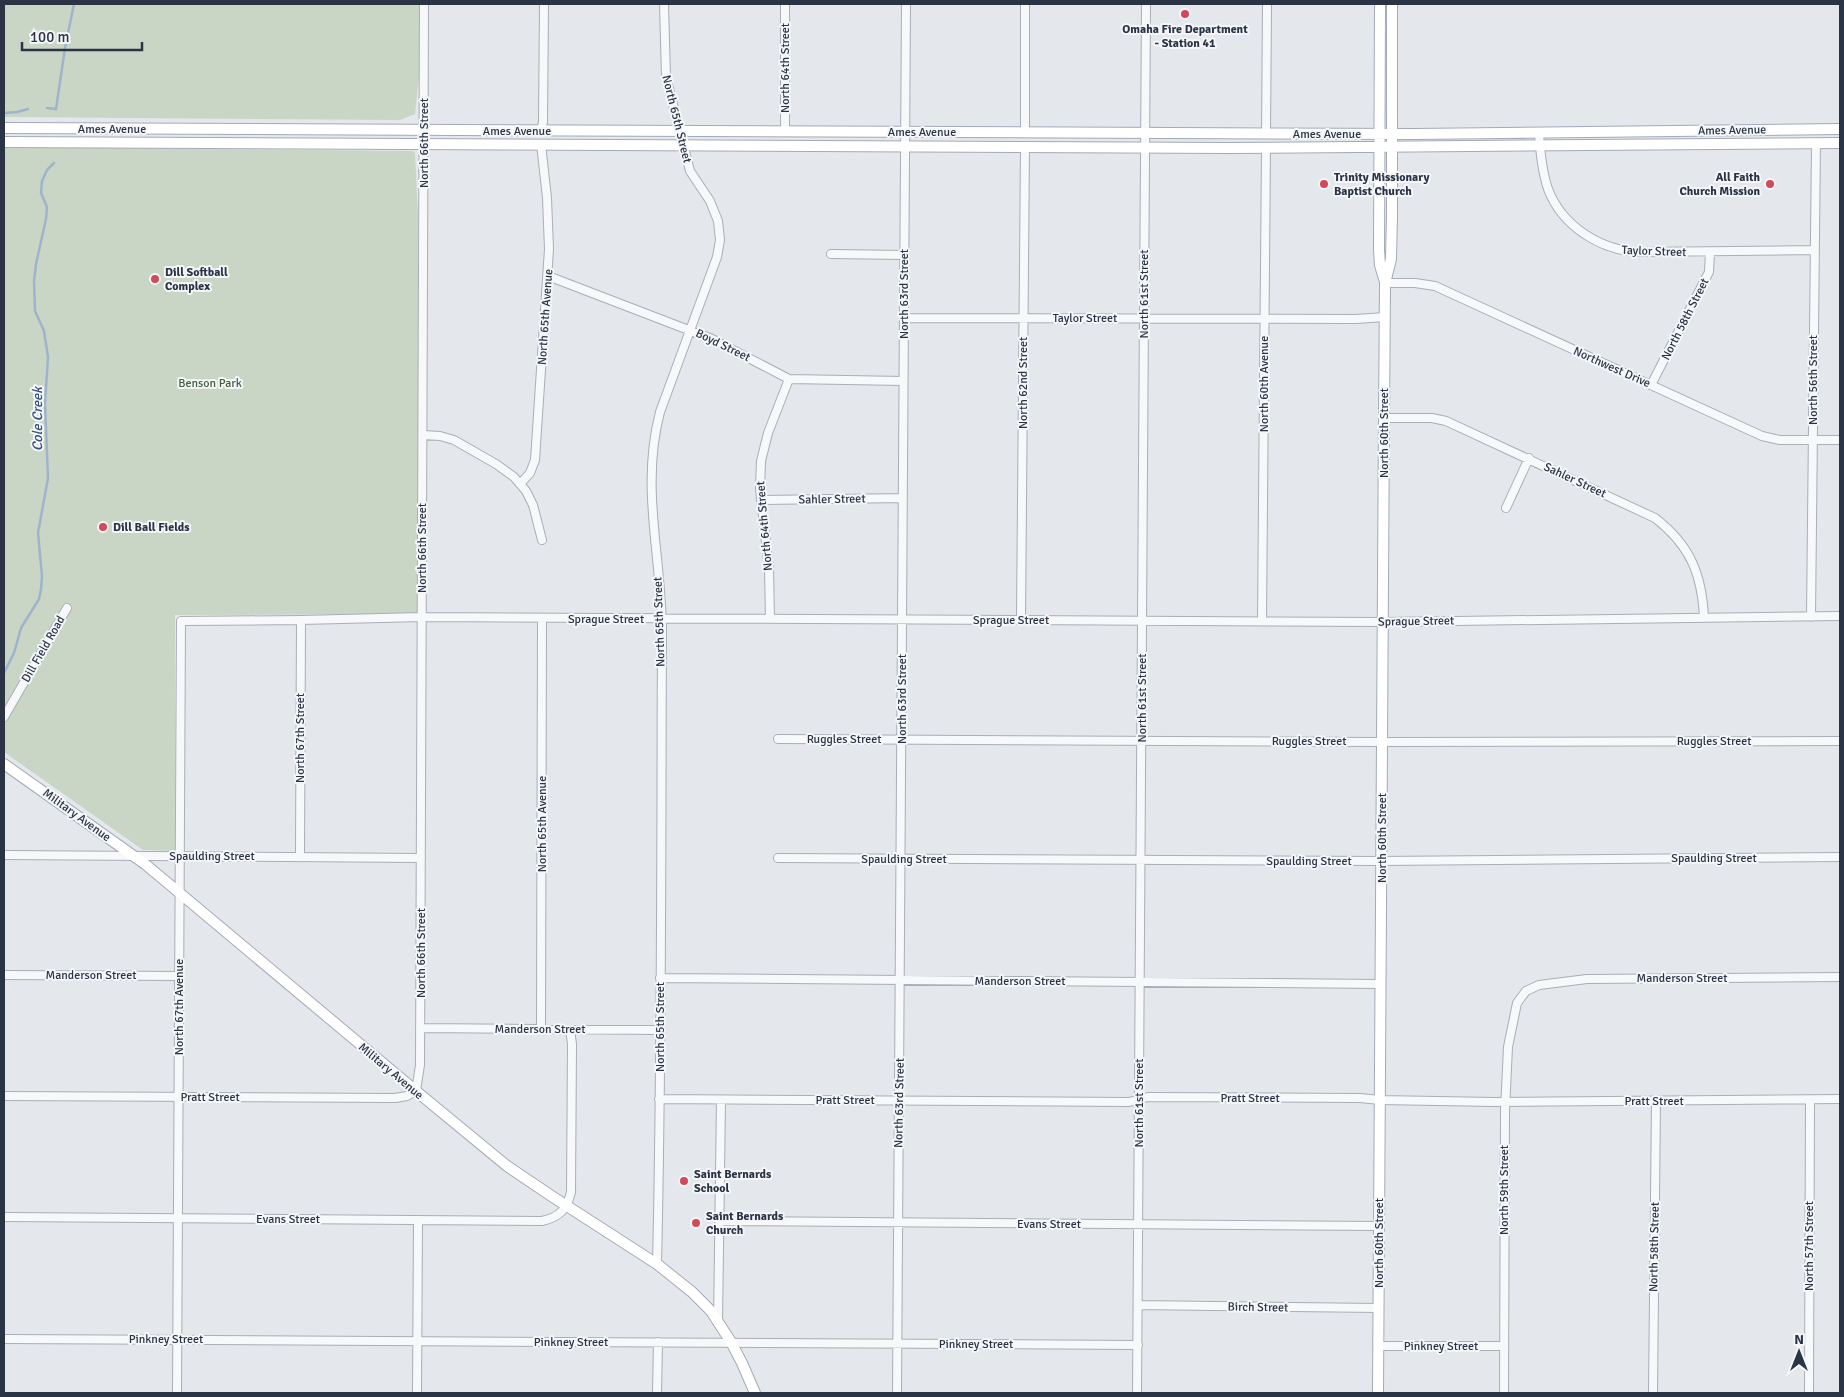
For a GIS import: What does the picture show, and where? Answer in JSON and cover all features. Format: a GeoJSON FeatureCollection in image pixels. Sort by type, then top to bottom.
{"type":"FeatureCollection","features":[{"type":"Feature","properties":{"kind":"main road","name":"North 60th Street"},"geometry":{"type":"LineString","coordinates":[[1380,4],[1379,250],[1380,265],[1385,283]]}},
{"type":"Feature","properties":{"kind":"main road","name":"North 60th Street"},"geometry":{"type":"LineString","coordinates":[[1378,1393],[1385,283],[1391,259],[1392,4]]}},
{"type":"Feature","properties":{"kind":"main road","name":"Ames Avenue"},"geometry":{"type":"LineString","coordinates":[[4,128],[1145,134],[1392,134],[1840,128]]}},
{"type":"Feature","properties":{"kind":"main road","name":"Ames Avenue"},"geometry":{"type":"LineString","coordinates":[[4,142],[1145,147],[1840,143]]}},
{"type":"Feature","properties":{"kind":"main road","name":"Military Avenue"},"geometry":{"type":"LineString","coordinates":[[4,764],[131,855],[180,894],[507,1166],[658,1264],[702,1302],[718,1323],[731,1342],[755,1393]]}},
{"type":"Feature","properties":{"kind":"street","name":"North 66th Street"},"geometry":{"type":"LineString","coordinates":[[416,1091],[420,1065],[424,4]]}},
{"type":"Feature","properties":{"kind":"street"},"geometry":{"type":"LineString","coordinates":[[541,131],[543,122],[544,4]]}},
{"type":"Feature","properties":{"kind":"street","name":"North 65th Street"},"geometry":{"type":"LineString","coordinates":[[658,1264],[661,619],[650,491],[652,451],[660,412],[717,257],[720,240],[716,213],[690,171],[665,69],[664,4]]}},
{"type":"Feature","properties":{"kind":"street","name":"North 64th Street"},"geometry":{"type":"LineString","coordinates":[[785,4],[785,132]]}},
{"type":"Feature","properties":{"kind":"street","name":"North 63rd Street"},"geometry":{"type":"LineString","coordinates":[[897,1393],[906,4]]}},
{"type":"Feature","properties":{"kind":"street"},"geometry":{"type":"LineString","coordinates":[[1025,4],[1025,133]]}},
{"type":"Feature","properties":{"kind":"street","name":"North 61st Street"},"geometry":{"type":"LineString","coordinates":[[1138,1393],[1146,4]]}},
{"type":"Feature","properties":{"kind":"street"},"geometry":{"type":"LineString","coordinates":[[1266,134],[1267,4]]}},
{"type":"Feature","properties":{"kind":"street","name":"Taylor Street"},"geometry":{"type":"LineString","coordinates":[[1539,132],[1546,180],[1556,205],[1575,227],[1596,242],[1627,252],[1814,250]]}},
{"type":"Feature","properties":{"kind":"street","name":"North 56th Street"},"geometry":{"type":"LineString","coordinates":[[1811,617],[1816,143]]}},
{"type":"Feature","properties":{"kind":"street","name":"North 65th Avenue"},"geometry":{"type":"LineString","coordinates":[[520,484],[530,473],[535,460],[548,276],[549,232],[541,144]]}},
{"type":"Feature","properties":{"kind":"street","name":"North 62nd Street"},"geometry":{"type":"LineString","coordinates":[[1021,620],[1025,146]]}},
{"type":"Feature","properties":{"kind":"street","name":"North 60th Avenue"},"geometry":{"type":"LineString","coordinates":[[1262,621],[1266,147]]}},
{"type":"Feature","properties":{"kind":"street","name":"North 58th Street"},"geometry":{"type":"LineString","coordinates":[[1651,385],[1709,272],[1710,252]]}},
{"type":"Feature","properties":{"kind":"street"},"geometry":{"type":"LineString","coordinates":[[831,254],[904,255]]}},
{"type":"Feature","properties":{"kind":"street","name":"Boyd Street"},"geometry":{"type":"LineString","coordinates":[[548,276],[712,339],[789,378],[904,381]]}},
{"type":"Feature","properties":{"kind":"street","name":"Northwest Drive"},"geometry":{"type":"LineString","coordinates":[[1385,283],[1401,282],[1435,286],[1771,439],[1840,440]]}},
{"type":"Feature","properties":{"kind":"street","name":"Taylor Street"},"geometry":{"type":"LineString","coordinates":[[904,318],[1356,319],[1385,317]]}},
{"type":"Feature","properties":{"kind":"street","name":"North 64th Street"},"geometry":{"type":"LineString","coordinates":[[770,619],[769,569],[760,476],[763,450],[789,378]]}},
{"type":"Feature","properties":{"kind":"street","name":"Sahler Street"},"geometry":{"type":"LineString","coordinates":[[1384,418],[1439,418],[1644,511],[1664,525],[1682,545],[1694,565],[1702,589],[1704,618]]}},
{"type":"Feature","properties":{"kind":"street"},"geometry":{"type":"LineString","coordinates":[[423,435],[440,436],[454,440],[506,470],[520,484],[533,505],[542,540]]}},
{"type":"Feature","properties":{"kind":"street"},"geometry":{"type":"LineString","coordinates":[[1506,508],[1529,458]]}},
{"type":"Feature","properties":{"kind":"street","name":"Sahler Street"},"geometry":{"type":"LineString","coordinates":[[761,500],[903,498]]}},
{"type":"Feature","properties":{"kind":"street","name":"Dill Field Road"},"geometry":{"type":"LineString","coordinates":[[4,717],[67,608]]}},
{"type":"Feature","properties":{"kind":"street","name":"Sprague Street"},"geometry":{"type":"LineString","coordinates":[[181,620],[422,617],[1383,622],[1840,616]]}},
{"type":"Feature","properties":{"kind":"street","name":"North 65th Avenue"},"geometry":{"type":"LineString","coordinates":[[541,1029],[542,618]]}},
{"type":"Feature","properties":{"kind":"street","name":"North 67th Avenue"},"geometry":{"type":"LineString","coordinates":[[177,1393],[181,620]]}},
{"type":"Feature","properties":{"kind":"street","name":"North 67th Street"},"geometry":{"type":"LineString","coordinates":[[300,856],[301,620]]}},
{"type":"Feature","properties":{"kind":"street","name":"Ruggles Street"},"geometry":{"type":"LineString","coordinates":[[778,739],[1382,742],[1840,741]]}},
{"type":"Feature","properties":{"kind":"street","name":"Spaulding Street"},"geometry":{"type":"LineString","coordinates":[[4,855],[421,858]]}},
{"type":"Feature","properties":{"kind":"street","name":"Spaulding Street"},"geometry":{"type":"LineString","coordinates":[[778,858],[1382,861],[1840,857]]}},
{"type":"Feature","properties":{"kind":"street","name":"Manderson Street"},"geometry":{"type":"LineString","coordinates":[[4,975],[179,976]]}},
{"type":"Feature","properties":{"kind":"street","name":"Manderson Street"},"geometry":{"type":"LineString","coordinates":[[1526,992],[1539,985],[1587,979],[1840,977]]}},
{"type":"Feature","properties":{"kind":"street","name":"Manderson Street"},"geometry":{"type":"LineString","coordinates":[[660,978],[1381,984]]}},
{"type":"Feature","properties":{"kind":"street","name":"North 59th Street"},"geometry":{"type":"LineString","coordinates":[[1504,1393],[1506,1101],[1509,1036],[1517,1003],[1526,992]]}},
{"type":"Feature","properties":{"kind":"street","name":"Manderson Street"},"geometry":{"type":"LineString","coordinates":[[420,1028],[660,1030]]}},
{"type":"Feature","properties":{"kind":"street"},"geometry":{"type":"LineString","coordinates":[[568,1206],[572,1180],[572,1044],[570,1030]]}},
{"type":"Feature","properties":{"kind":"street","name":"Pratt Street"},"geometry":{"type":"LineString","coordinates":[[4,1096],[395,1098],[407,1096],[416,1091]]}},
{"type":"Feature","properties":{"kind":"street","name":"Pratt Street"},"geometry":{"type":"LineString","coordinates":[[660,1099],[1129,1102],[1148,1097],[1506,1101],[1840,1099]]}},
{"type":"Feature","properties":{"kind":"street"},"geometry":{"type":"LineString","coordinates":[[718,1323],[720,1100]]}},
{"type":"Feature","properties":{"kind":"street","name":"North 57th Street"},"geometry":{"type":"LineString","coordinates":[[1809,1393],[1810,1100]]}},
{"type":"Feature","properties":{"kind":"street","name":"North 58th Street"},"geometry":{"type":"LineString","coordinates":[[1653,1393],[1656,1101]]}},
{"type":"Feature","properties":{"kind":"street","name":"Evans Street"},"geometry":{"type":"LineString","coordinates":[[4,1217],[542,1221],[552,1219],[568,1206]]}},
{"type":"Feature","properties":{"kind":"street"},"geometry":{"type":"LineString","coordinates":[[417,1393],[418,1220]]}},
{"type":"Feature","properties":{"kind":"street","name":"Evans Street"},"geometry":{"type":"LineString","coordinates":[[719,1221],[1379,1226]]}},
{"type":"Feature","properties":{"kind":"street","name":"Birch Street"},"geometry":{"type":"LineString","coordinates":[[1138,1305],[1379,1308]]}},
{"type":"Feature","properties":{"kind":"street","name":"Pinkney Street"},"geometry":{"type":"LineString","coordinates":[[4,1339],[1138,1345]]}},
{"type":"Feature","properties":{"kind":"street"},"geometry":{"type":"LineString","coordinates":[[658,1342],[658,1393]]}},
{"type":"Feature","properties":{"kind":"street","name":"Pinkney Street"},"geometry":{"type":"LineString","coordinates":[[1378,1346],[1504,1346]]}},
{"type":"Feature","properties":{"kind":"green space"},"geometry":{"type":"Polygon","coordinates":[[[4,4],[419,4],[419,76],[415,114],[400,120],[4,117],[4,4]]]}},
{"type":"Feature","properties":{"kind":"green space","name":"Benson Park"},"geometry":{"type":"Polygon","coordinates":[[[4,147],[413,151],[415,153],[418,217],[418,614],[175,615],[175,851],[143,850],[4,752],[4,147]]]}},
{"type":"Feature","properties":{"kind":"waterway","name":"Cole Creek"},"geometry":{"type":"LineString","coordinates":[[47,108],[56,109],[74,4]]}},
{"type":"Feature","properties":{"kind":"waterway"},"geometry":{"type":"LineString","coordinates":[[4,113],[28,109]]}},
{"type":"Feature","properties":{"kind":"waterway","name":"Cole Creek"},"geometry":{"type":"LineString","coordinates":[[4,673],[14,653],[21,628],[39,599],[41,589],[42,576],[38,533],[48,478],[45,404],[48,357],[44,331],[35,311],[34,281],[47,207],[41,193],[42,181],[47,170],[54,163]]}},
{"type":"Feature","properties":{"kind":"place","name":"Omaha Fire Department - Station 41"},"geometry":{"type":"Point","coordinates":[1185,14]}},
{"type":"Feature","properties":{"kind":"place","name":"Trinity Missionary Baptist Church"},"geometry":{"type":"Point","coordinates":[1324,184]}},
{"type":"Feature","properties":{"kind":"place","name":"All Faith Church Mission"},"geometry":{"type":"Point","coordinates":[1770,184]}},
{"type":"Feature","properties":{"kind":"place","name":"Dill Softball Complex"},"geometry":{"type":"Point","coordinates":[155,279]}},
{"type":"Feature","properties":{"kind":"place","name":"Dill Ball Fields"},"geometry":{"type":"Point","coordinates":[103,527]}},
{"type":"Feature","properties":{"kind":"place","name":"Saint Bernards School"},"geometry":{"type":"Point","coordinates":[684,1181]}},
{"type":"Feature","properties":{"kind":"place","name":"Saint Bernards Church"},"geometry":{"type":"Point","coordinates":[696,1223]}}]}
